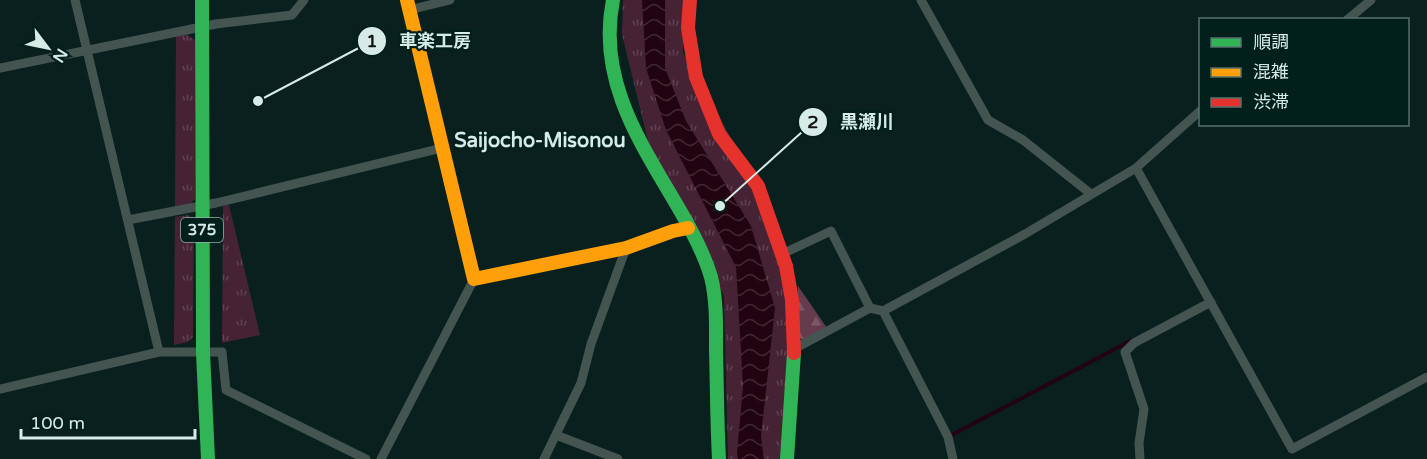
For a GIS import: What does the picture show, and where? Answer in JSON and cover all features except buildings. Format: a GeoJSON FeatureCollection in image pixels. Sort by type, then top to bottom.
{"type":"FeatureCollection","features":[{"type":"Feature","properties":{"kind":"main road","name":"375"},"geometry":{"type":"LineString","coordinates":[[202,0],[202,353],[208,459]]}},
{"type":"Feature","properties":{"kind":"main road"},"geometry":{"type":"LineString","coordinates":[[613,0],[610,15],[612,58],[619,97],[637,137],[694,235],[711,277],[716,308],[719,459]]}},
{"type":"Feature","properties":{"kind":"main road"},"geometry":{"type":"LineString","coordinates":[[690,0],[688,28],[696,77],[719,134],[758,186],[786,266],[792,300],[794,349],[787,459]]}},
{"type":"Feature","properties":{"kind":"main road"},"geometry":{"type":"LineString","coordinates":[[408,5],[474,279],[626,248],[688,228]]}},
{"type":"Feature","properties":{"kind":"street"},"geometry":{"type":"LineString","coordinates":[[75,0],[159,352]]}},
{"type":"Feature","properties":{"kind":"street"},"geometry":{"type":"LineString","coordinates":[[0,68],[202,27],[292,15],[304,0]]}},
{"type":"Feature","properties":{"kind":"street"},"geometry":{"type":"LineString","coordinates":[[408,5],[450,0]]}},
{"type":"Feature","properties":{"kind":"street"},"geometry":{"type":"LineString","coordinates":[[921,0],[988,120],[1023,140],[1091,194]]}},
{"type":"Feature","properties":{"kind":"street"},"geometry":{"type":"LineString","coordinates":[[1349,18],[1371,0]]}},
{"type":"Feature","properties":{"kind":"street"},"geometry":{"type":"LineString","coordinates":[[794,349],[870,308],[883,311],[1025,234],[1136,168],[1199,112]]}},
{"type":"Feature","properties":{"kind":"street"},"geometry":{"type":"LineString","coordinates":[[128,220],[202,206],[442,148]]}},
{"type":"Feature","properties":{"kind":"street"},"geometry":{"type":"LineString","coordinates":[[1136,168],[1292,449],[1427,377]]}},
{"type":"Feature","properties":{"kind":"street"},"geometry":{"type":"LineString","coordinates":[[782,254],[831,231],[870,308]]}},
{"type":"Feature","properties":{"kind":"street"},"geometry":{"type":"LineString","coordinates":[[544,459],[580,383],[591,344],[626,248]]}},
{"type":"Feature","properties":{"kind":"street"},"geometry":{"type":"LineString","coordinates":[[381,459],[474,279]]}},
{"type":"Feature","properties":{"kind":"street"},"geometry":{"type":"LineString","coordinates":[[1140,459],[1139,443],[1144,408],[1125,352],[1134,343],[1211,302]]}},
{"type":"Feature","properties":{"kind":"street"},"geometry":{"type":"LineString","coordinates":[[883,311],[948,437],[953,459]]}},
{"type":"Feature","properties":{"kind":"street"},"geometry":{"type":"LineString","coordinates":[[0,388],[159,352],[222,352],[226,390],[366,459]]}},
{"type":"Feature","properties":{"kind":"street"},"geometry":{"type":"LineString","coordinates":[[556,435],[618,459]]}},
{"type":"Feature","properties":{"kind":"green space"},"geometry":{"type":"Polygon","coordinates":[[[623,0],[685,0],[683,53],[758,186],[792,300],[785,388],[784,459],[728,459],[724,296],[655,170],[622,34],[623,0]]]}},
{"type":"Feature","properties":{"kind":"green space"},"geometry":{"type":"Polygon","coordinates":[[[187,35],[195,40],[195,199],[189,205],[175,206],[176,36],[187,35]]]}},
{"type":"Feature","properties":{"kind":"green space"},"geometry":{"type":"Polygon","coordinates":[[[229,205],[260,335],[222,343],[223,206],[229,205]]]}},
{"type":"Feature","properties":{"kind":"green space"},"geometry":{"type":"Polygon","coordinates":[[[188,215],[194,219],[193,337],[188,342],[174,345],[175,217],[188,215]]]}},
{"type":"Feature","properties":{"kind":"green space"},"geometry":{"type":"Polygon","coordinates":[[[798,286],[827,328],[807,339],[801,339],[797,331],[798,286]]]}},
{"type":"Feature","properties":{"kind":"water"},"geometry":{"type":"Polygon","coordinates":[[[642,0],[665,0],[665,68],[686,121],[751,226],[775,308],[761,436],[764,459],[738,459],[743,386],[736,267],[666,130],[646,68],[642,0]]]}},
{"type":"Feature","properties":{"kind":"waterway"},"geometry":{"type":"LineString","coordinates":[[948,437],[1132,340]]}},
{"type":"Feature","properties":{"kind":"traffic: fast"},"geometry":{"type":"LineString","coordinates":[[202,0],[203,353],[208,459]]}},
{"type":"Feature","properties":{"kind":"traffic: fast"},"geometry":{"type":"LineString","coordinates":[[613,0],[610,29],[611,57],[625,109],[692,232],[711,277],[716,313],[719,459]]}},
{"type":"Feature","properties":{"kind":"traffic: fast"},"geometry":{"type":"LineString","coordinates":[[787,459],[794,353]]}},
{"type":"Feature","properties":{"kind":"traffic: slow"},"geometry":{"type":"LineString","coordinates":[[407,0],[474,279],[626,248],[688,228]]}},
{"type":"Feature","properties":{"kind":"traffic: jam"},"geometry":{"type":"LineString","coordinates":[[690,0],[688,28],[696,77],[719,134],[758,186],[786,266],[792,300],[794,353]]}},
{"type":"Feature","properties":{"kind":"place","name":"車楽工房"},"geometry":{"type":"Point","coordinates":[258,101]}},
{"type":"Feature","properties":{"kind":"place","name":"黒瀬川"},"geometry":{"type":"Point","coordinates":[720,206]}},
{"type":"Feature","properties":{"kind":"district","name":"Saijocho-Misonou"},"geometry":{"type":"Point","coordinates":[540,140]}}]}
